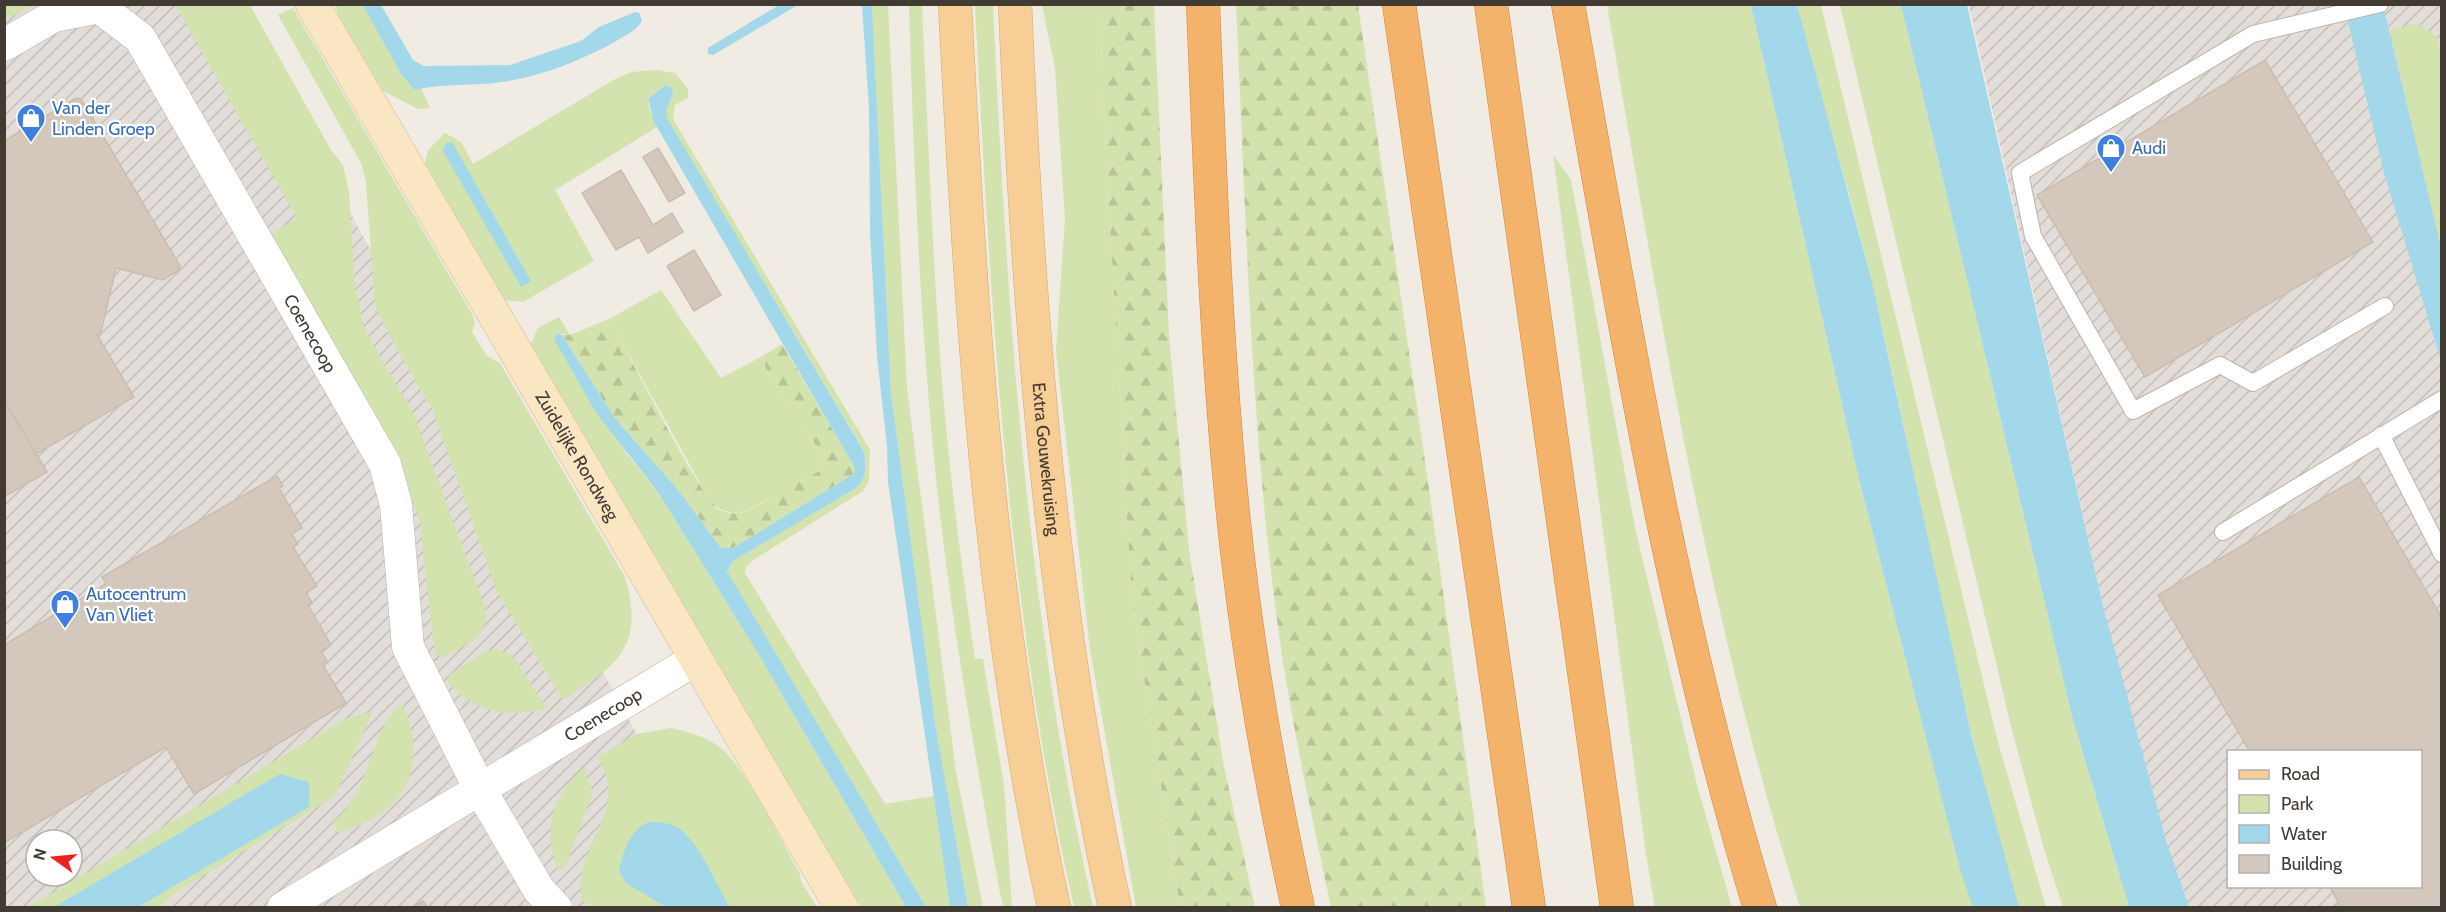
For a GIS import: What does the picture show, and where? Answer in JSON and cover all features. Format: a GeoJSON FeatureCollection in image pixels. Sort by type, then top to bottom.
{"type":"FeatureCollection","features":[{"type":"Feature","properties":{"kind":"highway"},"geometry":{"type":"LineString","coordinates":[[1203,4],[1214,237],[1231,492],[1260,713],[1298,908]]}},
{"type":"Feature","properties":{"kind":"highway"},"geometry":{"type":"LineString","coordinates":[[1399,4],[1530,908]]}},
{"type":"Feature","properties":{"kind":"highway"},"geometry":{"type":"LineString","coordinates":[[1491,4],[1617,908]]}},
{"type":"Feature","properties":{"kind":"highway"},"geometry":{"type":"LineString","coordinates":[[1568,4],[1649,460],[1678,598],[1709,727],[1760,908]]}},
{"type":"Feature","properties":{"kind":"main road","name":"Zuidelijke Rondweg"},"geometry":{"type":"LineString","coordinates":[[312,4],[842,908]]}},
{"type":"Feature","properties":{"kind":"main road"},"geometry":{"type":"LineString","coordinates":[[955,4],[973,325],[993,543],[1014,692],[1053,908]]}},
{"type":"Feature","properties":{"kind":"main road","name":"Extra Gouwekruising"},"geometry":{"type":"LineString","coordinates":[[1015,4],[1028,269],[1052,531],[1085,759],[1114,908]]}},
{"type":"Feature","properties":{"kind":"street","name":"Coenecoop"},"geometry":{"type":"LineString","coordinates":[[4,45],[54,16],[99,7],[140,38],[385,464],[396,505],[408,647],[481,791],[539,890],[556,908]]}},
{"type":"Feature","properties":{"kind":"street","name":"Coenecoop"},"geometry":{"type":"LineString","coordinates":[[284,908],[696,659]]}},
{"type":"Feature","properties":{"kind":"lane"},"geometry":{"type":"LineString","coordinates":[[2380,4],[2253,34],[2020,173],[2033,236],[2133,411],[2220,365],[2253,383],[2385,306]]}},
{"type":"Feature","properties":{"kind":"lane"},"geometry":{"type":"LineString","coordinates":[[2223,532],[2437,401]]}},
{"type":"Feature","properties":{"kind":"lane"},"geometry":{"type":"LineString","coordinates":[[2381,435],[2442,554]]}},
{"type":"Feature","properties":{"kind":"shaded area"},"geometry":{"type":"Polygon","coordinates":[[[5,5],[236,5],[732,907],[5,908],[5,5]]]}},
{"type":"Feature","properties":{"kind":"shaded area"},"geometry":{"type":"Polygon","coordinates":[[[1969,5],[2441,5],[2441,907],[2164,907],[2104,610],[1969,5]]]}},
{"type":"Feature","properties":{"kind":"green space"},"geometry":{"type":"Polygon","coordinates":[[[4,5],[33,5],[11,17],[5,17],[4,5]]]}},
{"type":"Feature","properties":{"kind":"green space"},"geometry":{"type":"Polygon","coordinates":[[[175,5],[250,5],[331,150],[343,165],[349,193],[355,286],[365,330],[414,415],[486,611],[486,620],[479,634],[466,645],[443,658],[436,655],[433,638],[420,522],[399,456],[269,235],[297,218],[175,5]]]}},
{"type":"Feature","properties":{"kind":"green space"},"geometry":{"type":"Polygon","coordinates":[[[336,5],[363,5],[415,90],[421,88],[430,108],[418,109],[383,91],[337,13],[336,5]]]}},
{"type":"Feature","properties":{"kind":"green space"},"geometry":{"type":"Polygon","coordinates":[[[872,5],[888,5],[907,388],[956,772],[983,907],[968,907],[935,723],[891,393],[872,5]]]}},
{"type":"Feature","properties":{"kind":"green space"},"geometry":{"type":"Polygon","coordinates":[[[909,5],[922,5],[931,207],[941,369],[949,452],[975,659],[983,659],[1004,785],[1012,907],[1004,907],[1000,893],[968,710],[941,526],[922,304],[909,5]]]}},
{"type":"Feature","properties":{"kind":"green space"},"geometry":{"type":"Polygon","coordinates":[[[975,5],[993,5],[1005,232],[1023,458],[1051,684],[1070,796],[1093,907],[1074,907],[1051,796],[1017,571],[996,345],[975,5]]]}},
{"type":"Feature","properties":{"kind":"green space"},"geometry":{"type":"Polygon","coordinates":[[[1042,5],[1101,5],[1102,87],[1132,602],[1180,907],[1136,907],[1090,650],[1056,351],[1065,219],[1055,68],[1042,5]]]}},
{"type":"Feature","properties":{"kind":"green space"},"geometry":{"type":"Polygon","coordinates":[[[1101,5],[1154,5],[1169,336],[1189,550],[1224,767],[1255,907],[1180,907],[1132,602],[1102,87],[1101,5]]]}},
{"type":"Feature","properties":{"kind":"green space"},"geometry":{"type":"Polygon","coordinates":[[[1236,5],[1358,5],[1428,482],[1486,907],[1331,907],[1288,692],[1268,543],[1250,313],[1236,5]]]}},
{"type":"Feature","properties":{"kind":"green space"},"geometry":{"type":"Polygon","coordinates":[[[1607,5],[1751,5],[1859,479],[1961,872],[1973,907],[1800,907],[1767,797],[1711,573],[1666,346],[1607,5]]]}},
{"type":"Feature","properties":{"kind":"green space"},"geometry":{"type":"Polygon","coordinates":[[[1797,5],[1821,5],[1996,735],[2046,907],[2019,907],[1996,830],[1957,674],[1863,245],[1814,74],[1797,5]]]}},
{"type":"Feature","properties":{"kind":"green space"},"geometry":{"type":"Polygon","coordinates":[[[1840,5],[1901,5],[2073,720],[2129,907],[2063,907],[2044,849],[2011,726],[1840,5]]]}},
{"type":"Feature","properties":{"kind":"green space"},"geometry":{"type":"Polygon","coordinates":[[[293,8],[472,314],[475,323],[472,332],[487,356],[500,363],[625,577],[631,621],[629,637],[622,652],[599,676],[563,700],[497,592],[433,411],[375,307],[366,183],[361,163],[278,15],[293,8]]]}},
{"type":"Feature","properties":{"kind":"green space"},"geometry":{"type":"Polygon","coordinates":[[[2416,23],[2436,36],[2441,58],[2441,247],[2390,31],[2416,23]]]}},
{"type":"Feature","properties":{"kind":"green space"},"geometry":{"type":"Polygon","coordinates":[[[656,70],[675,73],[688,89],[688,98],[675,105],[673,119],[870,450],[869,480],[863,491],[755,559],[746,566],[745,573],[885,804],[934,796],[950,907],[926,907],[728,575],[728,568],[733,561],[856,487],[862,478],[865,460],[863,449],[666,118],[666,107],[672,98],[669,85],[662,87],[648,99],[649,108],[657,127],[555,190],[594,261],[523,302],[505,300],[425,163],[428,150],[445,133],[461,142],[473,164],[617,78],[632,72],[656,70]],[[449,142],[531,281],[452,143],[449,142]]]}},
{"type":"Feature","properties":{"kind":"green space"},"geometry":{"type":"Polygon","coordinates":[[[1553,155],[1571,180],[1635,528],[1697,785],[1732,907],[1655,907],[1553,155]]]}},
{"type":"Feature","properties":{"kind":"green space"},"geometry":{"type":"Polygon","coordinates":[[[661,290],[721,378],[761,357],[826,465],[748,510],[730,512],[720,509],[710,501],[609,319],[661,290]]]}},
{"type":"Feature","properties":{"kind":"green space"},"geometry":{"type":"Polygon","coordinates":[[[559,317],[570,335],[560,334],[625,452],[658,492],[759,655],[906,907],[861,907],[531,344],[538,328],[559,317]]]}},
{"type":"Feature","properties":{"kind":"green space"},"geometry":{"type":"Polygon","coordinates":[[[609,319],[681,453],[697,480],[720,510],[730,513],[747,511],[786,487],[811,476],[826,465],[761,357],[782,344],[855,468],[855,473],[733,548],[721,548],[678,490],[614,417],[562,335],[570,335],[609,319]]]}},
{"type":"Feature","properties":{"kind":"green space"},"geometry":{"type":"Polygon","coordinates":[[[493,650],[509,653],[514,658],[547,708],[519,713],[492,710],[468,700],[447,680],[450,674],[485,652],[493,650]]]}},
{"type":"Feature","properties":{"kind":"green space"},"geometry":{"type":"Polygon","coordinates":[[[402,704],[410,726],[413,747],[412,767],[405,785],[395,801],[380,814],[339,832],[332,822],[346,810],[356,795],[382,729],[402,704]]]}},
{"type":"Feature","properties":{"kind":"green space"},"geometry":{"type":"Polygon","coordinates":[[[373,711],[335,796],[173,894],[159,907],[138,907],[309,807],[280,774],[54,907],[27,908],[61,888],[84,888],[84,874],[347,718],[373,711]]]}},
{"type":"Feature","properties":{"kind":"green space"},"geometry":{"type":"Polygon","coordinates":[[[671,728],[711,741],[732,760],[764,808],[800,874],[801,881],[817,907],[730,907],[694,844],[626,883],[666,907],[593,907],[582,901],[581,881],[585,862],[605,812],[608,795],[606,777],[597,757],[637,734],[671,728]]]}},
{"type":"Feature","properties":{"kind":"green space"},"geometry":{"type":"Polygon","coordinates":[[[584,767],[593,793],[565,867],[559,870],[553,856],[551,842],[553,815],[565,789],[584,767]]]}},
{"type":"Feature","properties":{"kind":"water"},"geometry":{"type":"Polygon","coordinates":[[[363,5],[381,5],[413,60],[424,66],[510,65],[581,41],[599,27],[635,12],[639,13],[642,20],[632,31],[605,47],[547,71],[502,82],[437,86],[415,90],[401,74],[363,5]]]}},
{"type":"Feature","properties":{"kind":"water"},"geometry":{"type":"Polygon","coordinates":[[[779,5],[798,5],[713,55],[708,54],[708,48],[779,5]]]}},
{"type":"Feature","properties":{"kind":"water"},"geometry":{"type":"Polygon","coordinates":[[[862,5],[872,5],[891,393],[935,723],[968,907],[950,907],[888,482],[887,446],[877,356],[870,232],[869,108],[862,5]]]}},
{"type":"Feature","properties":{"kind":"water"},"geometry":{"type":"Polygon","coordinates":[[[1751,5],[1797,5],[1871,278],[1972,738],[2019,907],[1973,907],[1961,873],[1859,479],[1751,5]]]}},
{"type":"Feature","properties":{"kind":"water"},"geometry":{"type":"Polygon","coordinates":[[[1901,5],[1967,5],[2104,610],[2167,844],[2189,907],[2129,907],[2073,720],[1901,5]]]}},
{"type":"Feature","properties":{"kind":"water"},"geometry":{"type":"Polygon","coordinates":[[[2344,5],[2383,5],[2441,247],[2441,361],[2384,173],[2344,5]]]}},
{"type":"Feature","properties":{"kind":"water"},"geometry":{"type":"Polygon","coordinates":[[[665,85],[672,88],[673,92],[666,113],[667,118],[863,450],[865,460],[864,475],[856,488],[733,561],[727,571],[926,907],[906,907],[759,655],[658,492],[597,414],[554,339],[557,334],[562,335],[614,417],[678,490],[721,548],[733,548],[855,473],[855,468],[654,122],[648,99],[665,85]]]}},
{"type":"Feature","properties":{"kind":"water"},"geometry":{"type":"Polygon","coordinates":[[[452,142],[531,281],[521,287],[443,151],[444,146],[452,142]]]}},
{"type":"Feature","properties":{"kind":"water"},"geometry":{"type":"Polygon","coordinates":[[[280,774],[309,782],[309,807],[138,907],[54,907],[280,774]]]}},
{"type":"Feature","properties":{"kind":"water"},"geometry":{"type":"Polygon","coordinates":[[[649,822],[669,824],[684,832],[699,851],[730,907],[666,907],[626,883],[619,872],[625,850],[637,830],[649,822]]]}},
{"type":"Feature","properties":{"kind":"building"},"geometry":{"type":"Polygon","coordinates":[[[2265,60],[2373,242],[2145,377],[2037,195],[2265,60]]]}},
{"type":"Feature","properties":{"kind":"building"},"geometry":{"type":"Polygon","coordinates":[[[76,98],[81,99],[180,266],[179,270],[163,280],[116,268],[100,336],[97,335],[134,397],[36,454],[4,400],[4,141],[76,98]]]}},
{"type":"Feature","properties":{"kind":"building"},"geometry":{"type":"Polygon","coordinates":[[[658,148],[685,193],[669,202],[643,157],[658,148]]]}},
{"type":"Feature","properties":{"kind":"building"},"geometry":{"type":"Polygon","coordinates":[[[621,170],[653,225],[672,213],[683,232],[648,253],[639,237],[616,250],[582,193],[621,170]]]}},
{"type":"Feature","properties":{"kind":"building"},"geometry":{"type":"Polygon","coordinates":[[[694,250],[721,295],[694,311],[667,266],[694,250]]]}},
{"type":"Feature","properties":{"kind":"building"},"geometry":{"type":"Polygon","coordinates":[[[4,400],[47,472],[4,497],[4,400]]]}},
{"type":"Feature","properties":{"kind":"building"},"geometry":{"type":"Polygon","coordinates":[[[277,476],[283,486],[279,488],[302,528],[292,534],[298,544],[293,547],[317,586],[306,593],[312,603],[308,605],[331,645],[321,651],[327,661],[322,664],[346,703],[194,794],[166,747],[29,828],[24,828],[24,831],[4,843],[4,645],[106,584],[102,577],[277,476]]]}},
{"type":"Feature","properties":{"kind":"building"},"geometry":{"type":"Polygon","coordinates":[[[2359,477],[2442,618],[2442,908],[2332,908],[2339,903],[2330,888],[2422,888],[2422,750],[2249,750],[2158,595],[2359,477]]]}},
{"type":"Feature","properties":{"kind":"building"},"geometry":{"type":"Polygon","coordinates":[[[423,901],[428,908],[412,908],[423,901]]]}},
{"type":"Feature","properties":{"kind":"place","name":"Van der Linden Groep"},"geometry":{"type":"Point","coordinates":[31,144]}},
{"type":"Feature","properties":{"kind":"place","name":"Audi"},"geometry":{"type":"Point","coordinates":[2111,174]}},
{"type":"Feature","properties":{"kind":"place","name":"Autocentrum Van Vliet"},"geometry":{"type":"Point","coordinates":[65,630]}}]}
